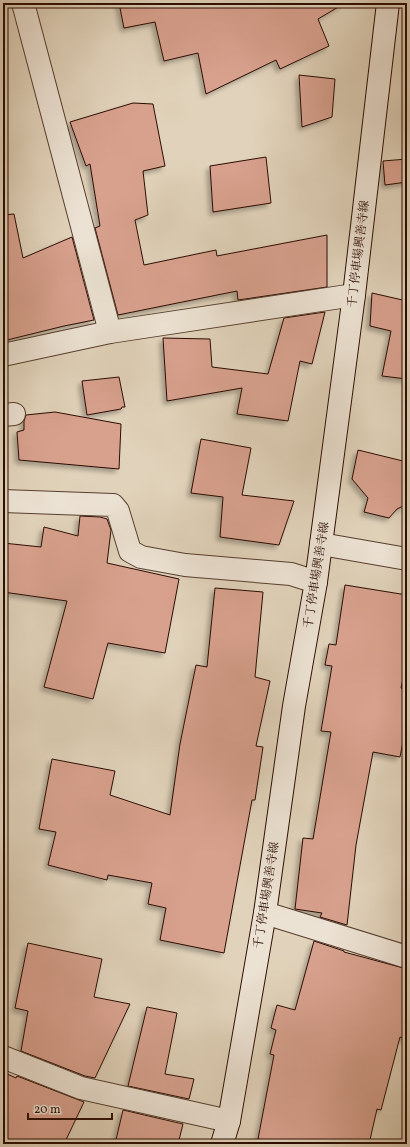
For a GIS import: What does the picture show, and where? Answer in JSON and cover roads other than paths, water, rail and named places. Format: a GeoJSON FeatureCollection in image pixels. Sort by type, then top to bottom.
{"type":"FeatureCollection","features":[{"type":"Feature","properties":{"kind":"street"},"geometry":{"type":"LineString","coordinates":[[23,3],[110,332]]}},
{"type":"Feature","properties":{"kind":"street","name":"千丁停車場興善寺線"},"geometry":{"type":"LineString","coordinates":[[222,1144],[229,1121],[265,913],[294,706],[316,582],[354,295],[388,3]]}},
{"type":"Feature","properties":{"kind":"street"},"geometry":{"type":"LineString","coordinates":[[3,355],[110,332],[354,295]]}},
{"type":"Feature","properties":{"kind":"street"},"geometry":{"type":"LineString","coordinates":[[3,501],[112,505],[118,511],[130,551],[141,557],[185,565],[291,574],[316,582]]}},
{"type":"Feature","properties":{"kind":"street"},"geometry":{"type":"LineString","coordinates":[[321,544],[407,559]]}},
{"type":"Feature","properties":{"kind":"street"},"geometry":{"type":"LineString","coordinates":[[265,913],[407,957]]}},
{"type":"Feature","properties":{"kind":"street"},"geometry":{"type":"LineString","coordinates":[[3,1057],[81,1088],[229,1121]]}}]}
